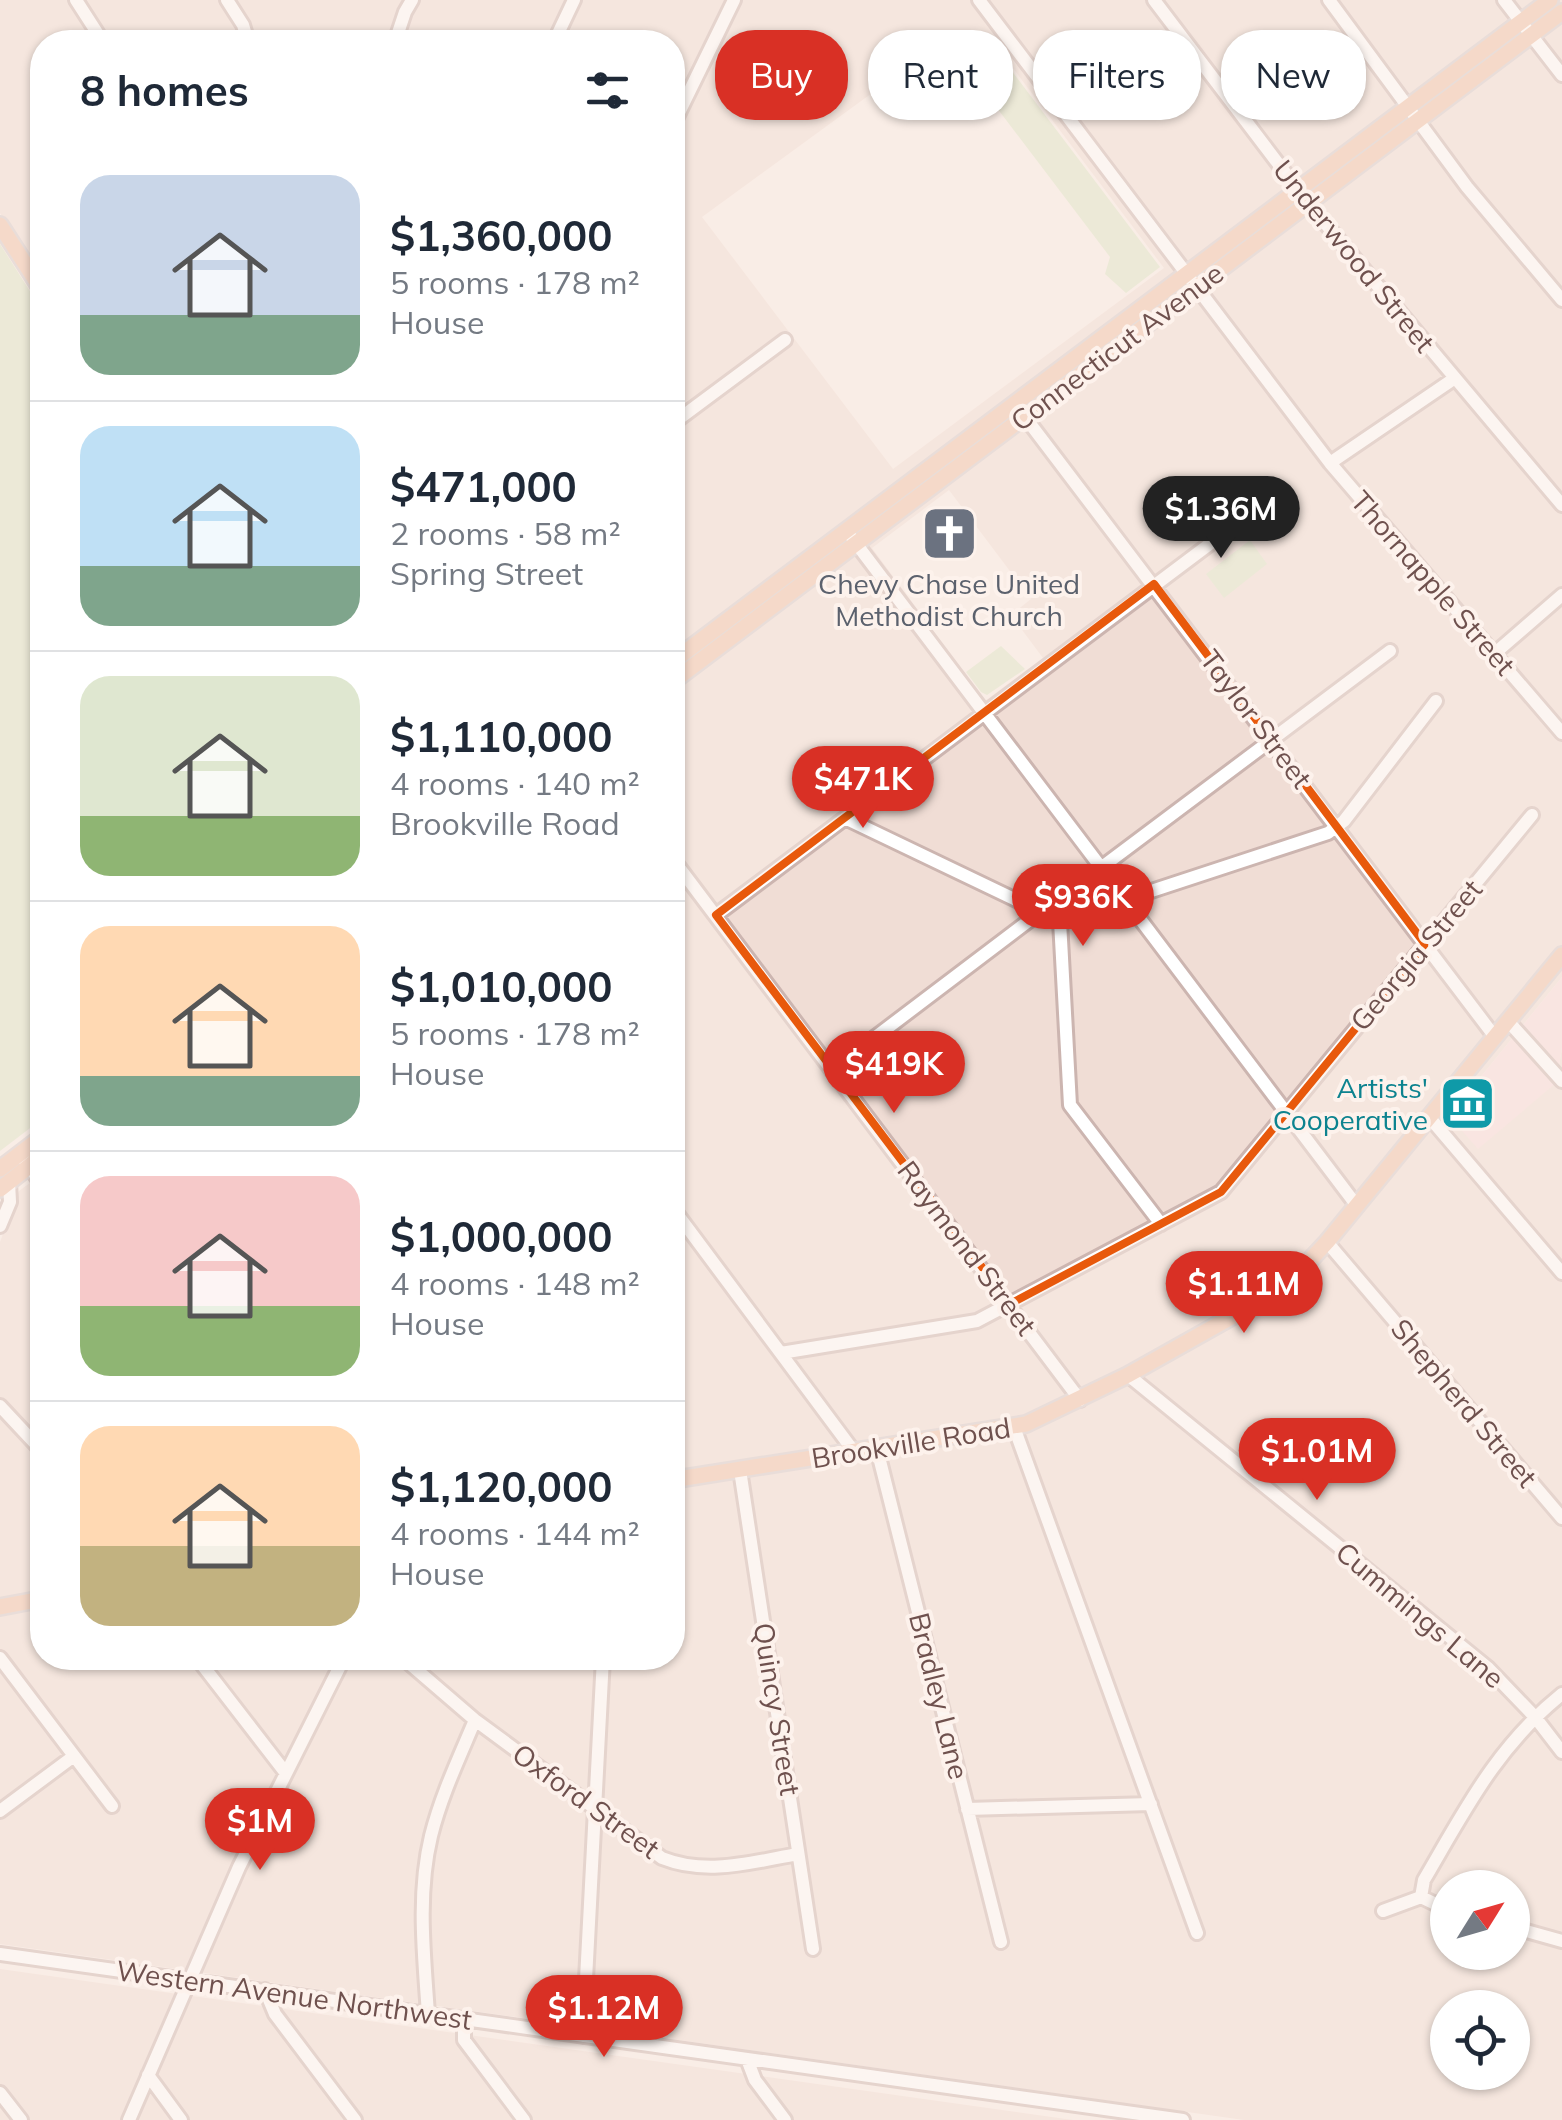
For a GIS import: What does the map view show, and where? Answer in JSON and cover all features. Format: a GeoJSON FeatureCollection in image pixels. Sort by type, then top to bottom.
{"type":"FeatureCollection","features":[{"type":"Feature","properties":{"kind":"main road","name":"Connecticut Avenue"},"geometry":{"type":"LineString","coordinates":[[685,653],[851,537],[1303,197],[1526,28],[1550,0]]}},
{"type":"Feature","properties":{"kind":"main road","name":"Connecticut Avenue"},"geometry":{"type":"LineString","coordinates":[[1526,28],[1562,12]]}},
{"type":"Feature","properties":{"kind":"main road"},"geometry":{"type":"LineString","coordinates":[[0,225],[30,271]]}},
{"type":"Feature","properties":{"kind":"main road","name":"Connecticut Avenue"},"geometry":{"type":"LineString","coordinates":[[685,671],[851,537]]}},
{"type":"Feature","properties":{"kind":"main road","name":"Brookville Road"},"geometry":{"type":"LineString","coordinates":[[685,1476],[1014,1427],[1080,1400],[1267,1297],[1327,1242],[1562,955]]}},
{"type":"Feature","properties":{"kind":"main road"},"geometry":{"type":"LineString","coordinates":[[3,1180],[30,1159]]}},
{"type":"Feature","properties":{"kind":"main road"},"geometry":{"type":"LineString","coordinates":[[0,1608],[30,1602]]}},
{"type":"Feature","properties":{"kind":"street"},"geometry":{"type":"LineString","coordinates":[[76,0],[95,30]]}},
{"type":"Feature","properties":{"kind":"street"},"geometry":{"type":"LineString","coordinates":[[227,0],[244,30]]}},
{"type":"Feature","properties":{"kind":"street"},"geometry":{"type":"LineString","coordinates":[[399,30],[412,0]]}},
{"type":"Feature","properties":{"kind":"street"},"geometry":{"type":"LineString","coordinates":[[560,30],[574,0]]}},
{"type":"Feature","properties":{"kind":"street","name":"Thornapple Street"},"geometry":{"type":"LineString","coordinates":[[980,0],[1330,464],[1562,734]]}},
{"type":"Feature","properties":{"kind":"street","name":"Underwood Street"},"geometry":{"type":"LineString","coordinates":[[1154,0],[1303,197],[1562,504]]}},
{"type":"Feature","properties":{"kind":"street"},"geometry":{"type":"LineString","coordinates":[[1329,0],[1412,114],[1562,300]]}},
{"type":"Feature","properties":{"kind":"street"},"geometry":{"type":"LineString","coordinates":[[1504,0],[1562,76]]}},
{"type":"Feature","properties":{"kind":"street"},"geometry":{"type":"LineString","coordinates":[[685,98],[729,2]]}},
{"type":"Feature","properties":{"kind":"street"},"geometry":{"type":"LineString","coordinates":[[685,414],[785,340]]}},
{"type":"Feature","properties":{"kind":"street"},"geometry":{"type":"LineString","coordinates":[[1330,464],[1455,378]]}},
{"type":"Feature","properties":{"kind":"street","name":"Taylor Street"},"geometry":{"type":"LineString","coordinates":[[1020,410],[1495,1036]]}},
{"type":"Feature","properties":{"kind":"street"},"geometry":{"type":"LineString","coordinates":[[716,915],[1263,504]]}},
{"type":"Feature","properties":{"kind":"street"},"geometry":{"type":"LineString","coordinates":[[851,537],[1357,1206]]}},
{"type":"Feature","properties":{"kind":"street"},"geometry":{"type":"LineString","coordinates":[[1494,654],[1562,595]]}},
{"type":"Feature","properties":{"kind":"street"},"geometry":{"type":"LineString","coordinates":[[1102,867],[1390,651]]}},
{"type":"Feature","properties":{"kind":"street"},"geometry":{"type":"LineString","coordinates":[[845,818],[1060,920],[1328,833],[1337,827],[1436,701]]}},
{"type":"Feature","properties":{"kind":"street","name":"Georgia Street"},"geometry":{"type":"LineString","coordinates":[[781,1353],[964,1326],[1221,1192],[1532,815]]}},
{"type":"Feature","properties":{"kind":"street","name":"Raymond Street"},"geometry":{"type":"LineString","coordinates":[[685,875],[1080,1400]]}},
{"type":"Feature","properties":{"kind":"street"},"geometry":{"type":"LineString","coordinates":[[832,1070],[1039,913]]}},
{"type":"Feature","properties":{"kind":"street"},"geometry":{"type":"LineString","coordinates":[[1060,920],[1070,1105],[1161,1224]]}},
{"type":"Feature","properties":{"kind":"street"},"geometry":{"type":"LineString","coordinates":[[1508,1020],[1562,1081]]}},
{"type":"Feature","properties":{"kind":"street"},"geometry":{"type":"LineString","coordinates":[[1430,1118],[1562,1273]]}},
{"type":"Feature","properties":{"kind":"street"},"geometry":{"type":"LineString","coordinates":[[0,1226],[10,1202],[3,1180]]}},
{"type":"Feature","properties":{"kind":"street"},"geometry":{"type":"LineString","coordinates":[[685,1224],[856,1452]]}},
{"type":"Feature","properties":{"kind":"street","name":"Shepherd Street"},"geometry":{"type":"LineString","coordinates":[[1327,1242],[1562,1518]]}},
{"type":"Feature","properties":{"kind":"street","name":"Cummings Lane"},"geometry":{"type":"LineString","coordinates":[[1128,1375],[1488,1668],[1562,1752]]}},
{"type":"Feature","properties":{"kind":"street"},"geometry":{"type":"LineString","coordinates":[[0,1406],[30,1439]]}},
{"type":"Feature","properties":{"kind":"street"},"geometry":{"type":"LineString","coordinates":[[1014,1427],[1197,1933]]}},
{"type":"Feature","properties":{"kind":"street","name":"Bradley Lane"},"geometry":{"type":"LineString","coordinates":[[877,1449],[1001,1942]]}},
{"type":"Feature","properties":{"kind":"street","name":"Quincy Street"},"geometry":{"type":"LineString","coordinates":[[740,1470],[813,1948]]}},
{"type":"Feature","properties":{"kind":"street"},"geometry":{"type":"LineString","coordinates":[[0,1658],[112,1806]]}},
{"type":"Feature","properties":{"kind":"street"},"geometry":{"type":"LineString","coordinates":[[207,1670],[284,1772]]}},
{"type":"Feature","properties":{"kind":"street"},"geometry":{"type":"LineString","coordinates":[[128,2120],[284,1772],[338,1670]]}},
{"type":"Feature","properties":{"kind":"street","name":"Oxford Street"},"geometry":{"type":"LineString","coordinates":[[415,1670],[475,1720],[662,1858],[687,1867],[714,1868],[798,1854]]}},
{"type":"Feature","properties":{"kind":"street"},"geometry":{"type":"LineString","coordinates":[[584,2036],[602,1670]]}},
{"type":"Feature","properties":{"kind":"street"},"geometry":{"type":"LineString","coordinates":[[1420,1896],[1424,1880],[1488,1772],[1535,1717],[1562,1694]]}},
{"type":"Feature","properties":{"kind":"street"},"geometry":{"type":"LineString","coordinates":[[428,2014],[422,1918],[426,1863],[439,1808],[475,1720]]}},
{"type":"Feature","properties":{"kind":"street"},"geometry":{"type":"LineString","coordinates":[[0,1812],[74,1756]]}},
{"type":"Feature","properties":{"kind":"street"},"geometry":{"type":"LineString","coordinates":[[967,1808],[1150,1804]]}},
{"type":"Feature","properties":{"kind":"street"},"geometry":{"type":"LineString","coordinates":[[1420,1896],[1430,1903]]}},
{"type":"Feature","properties":{"kind":"street"},"geometry":{"type":"LineString","coordinates":[[1383,1911],[1420,1896]]}},
{"type":"Feature","properties":{"kind":"street"},"geometry":{"type":"LineString","coordinates":[[1530,1933],[1562,1941]]}},
{"type":"Feature","properties":{"kind":"street","name":"Western Avenue Northwest"},"geometry":{"type":"LineString","coordinates":[[0,1954],[747,2058],[1128,2116],[1183,2120]]}},
{"type":"Feature","properties":{"kind":"street"},"geometry":{"type":"LineString","coordinates":[[265,1990],[275,2014],[355,2120]]}},
{"type":"Feature","properties":{"kind":"street"},"geometry":{"type":"LineString","coordinates":[[464,2019],[464,2040],[524,2120]]}},
{"type":"Feature","properties":{"kind":"street"},"geometry":{"type":"LineString","coordinates":[[747,2058],[751,2073],[785,2120]]}},
{"type":"Feature","properties":{"kind":"street"},"geometry":{"type":"LineString","coordinates":[[148,2075],[181,2120]]}},
{"type":"Feature","properties":{"kind":"street"},"geometry":{"type":"LineString","coordinates":[[0,2093],[20,2120]]}},
{"type":"Feature","properties":{"kind":"highlighted area"},"geometry":{"type":"Polygon","coordinates":[[[1154,584],[1425,944],[1221,1192],[1010,1304],[716,915],[1154,584]]]}},
{"type":"Feature","properties":{"kind":"shaded area"},"geometry":{"type":"Polygon","coordinates":[[[0,0],[1562,0],[1562,977],[1449,1116],[1556,1083],[1562,1048],[1562,2120],[1244,2120],[0,1944],[0,1242],[19,1191],[30,1183],[30,1670],[685,1670],[685,30],[30,30],[30,261],[0,213],[0,0]],[[715,30],[715,120],[835,120],[702,217],[893,469],[1164,268],[1052,120],[1201,120],[1201,30],[1033,30],[1033,95],[1013,68],[1013,30],[868,30],[868,96],[848,111],[848,30],[715,30]],[[949,490],[872,548],[985,701],[1043,658],[1011,615],[1031,599],[949,490]]]}},
{"type":"Feature","properties":{"kind":"shaded area"},"geometry":{"type":"Polygon","coordinates":[[[1562,977],[1562,1048],[1556,1083],[1478,1149],[1449,1116],[1562,977]]]}},
{"type":"Feature","properties":{"kind":"shaded area"},"geometry":{"type":"Polygon","coordinates":[[[0,1969],[1073,2120],[0,2120],[0,1969]]]}},
{"type":"Feature","properties":{"kind":"green space"},"geometry":{"type":"Polygon","coordinates":[[[1013,73],[1033,99],[1033,120],[1049,120],[1160,267],[1126,293],[1105,274],[1110,257],[1006,120],[1013,120],[1013,73]]]}},
{"type":"Feature","properties":{"kind":"green space"},"geometry":{"type":"Polygon","coordinates":[[[0,244],[30,291],[30,1128],[0,1151],[0,244]]]}},
{"type":"Feature","properties":{"kind":"green space"},"geometry":{"type":"Polygon","coordinates":[[[1250,540],[1267,564],[1224,598],[1206,574],[1250,540]]]}},
{"type":"Feature","properties":{"kind":"green space"},"geometry":{"type":"Polygon","coordinates":[[[1001,646],[1025,669],[987,695],[966,672],[1001,646]]]}},
{"type":"Feature","properties":{"kind":"green space"},"geometry":{"type":"Polygon","coordinates":[[[1092,868],[1109,891],[1108,900],[1062,916],[1041,905],[1092,868]]]}},
{"type":"Feature","properties":{"kind":"place","name":"Chevy Chase United Methodist Church"},"geometry":{"type":"Point","coordinates":[949,533]}},
{"type":"Feature","properties":{"kind":"place","name":"Artists' Cooperative"},"geometry":{"type":"Point","coordinates":[1467,1104]}}]}
